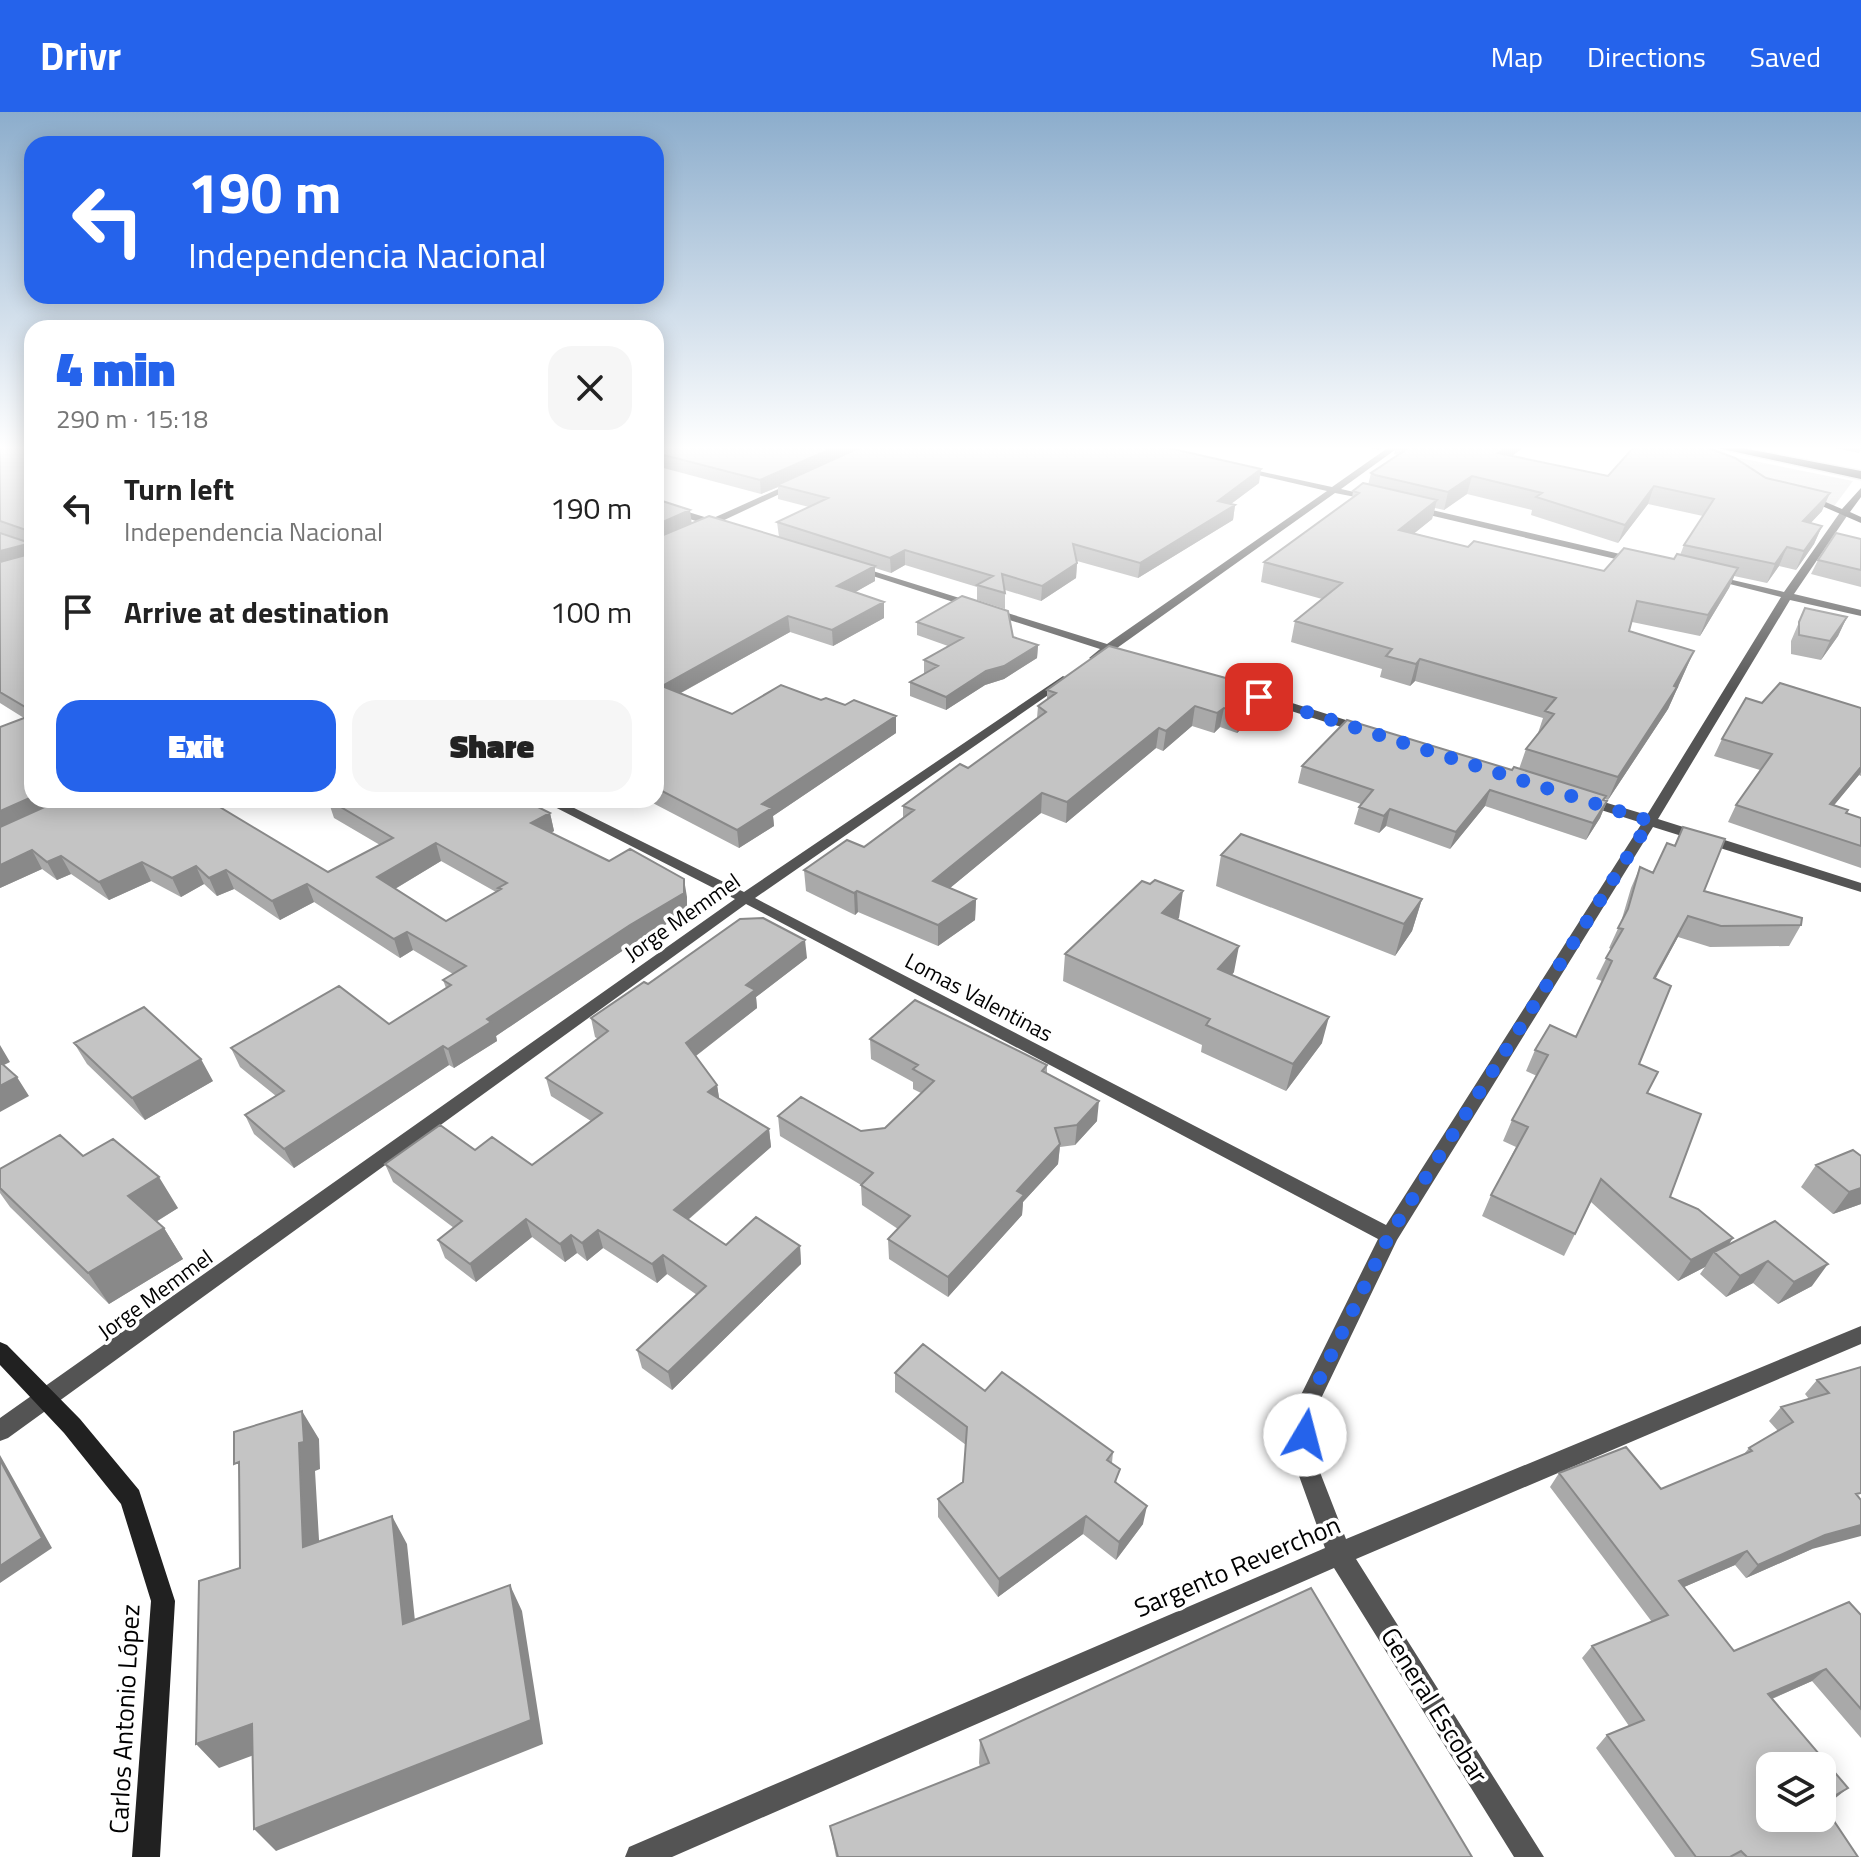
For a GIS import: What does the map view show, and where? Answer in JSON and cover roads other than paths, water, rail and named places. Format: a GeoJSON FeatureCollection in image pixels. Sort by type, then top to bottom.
{"type":"FeatureCollection","features":[{"type":"Feature","properties":{"kind":"main road","name":"Carlos Antonio López"},"geometry":{"type":"LineString","coordinates":[[0,1351],[46,1398],[131,1498],[163,1601],[146,1857]]}},
{"type":"Feature","properties":{"kind":"street","name":"Jorge Memmel"},"geometry":{"type":"LineString","coordinates":[[0,1431],[745,898],[1116,651],[1282,528]]}},
{"type":"Feature","properties":{"kind":"street"},"geometry":{"type":"LineString","coordinates":[[1497,528],[1651,564]]}},
{"type":"Feature","properties":{"kind":"street","name":"General Escobar"},"geometry":{"type":"LineString","coordinates":[[1530,1857],[1339,1554],[1305,1462],[1305,1409],[1389,1236],[1650,821],[1787,596],[1833,528]]}},
{"type":"Feature","properties":{"kind":"street"},"geometry":{"type":"LineString","coordinates":[[844,565],[1116,651]]}},
{"type":"Feature","properties":{"kind":"street"},"geometry":{"type":"LineString","coordinates":[[1696,575],[1861,613]]}},
{"type":"Feature","properties":{"kind":"street"},"geometry":{"type":"LineString","coordinates":[[1229,687],[1379,735]]}},
{"type":"Feature","properties":{"kind":"street"},"geometry":{"type":"LineString","coordinates":[[1575,797],[1861,888]]}},
{"type":"Feature","properties":{"kind":"street","name":"Lomas Valentinas"},"geometry":{"type":"LineString","coordinates":[[564,808],[745,898],[1389,1236]]}},
{"type":"Feature","properties":{"kind":"street","name":"Sargento Reverchon"},"geometry":{"type":"LineString","coordinates":[[639,1857],[1339,1554],[1861,1335]]}}]}
